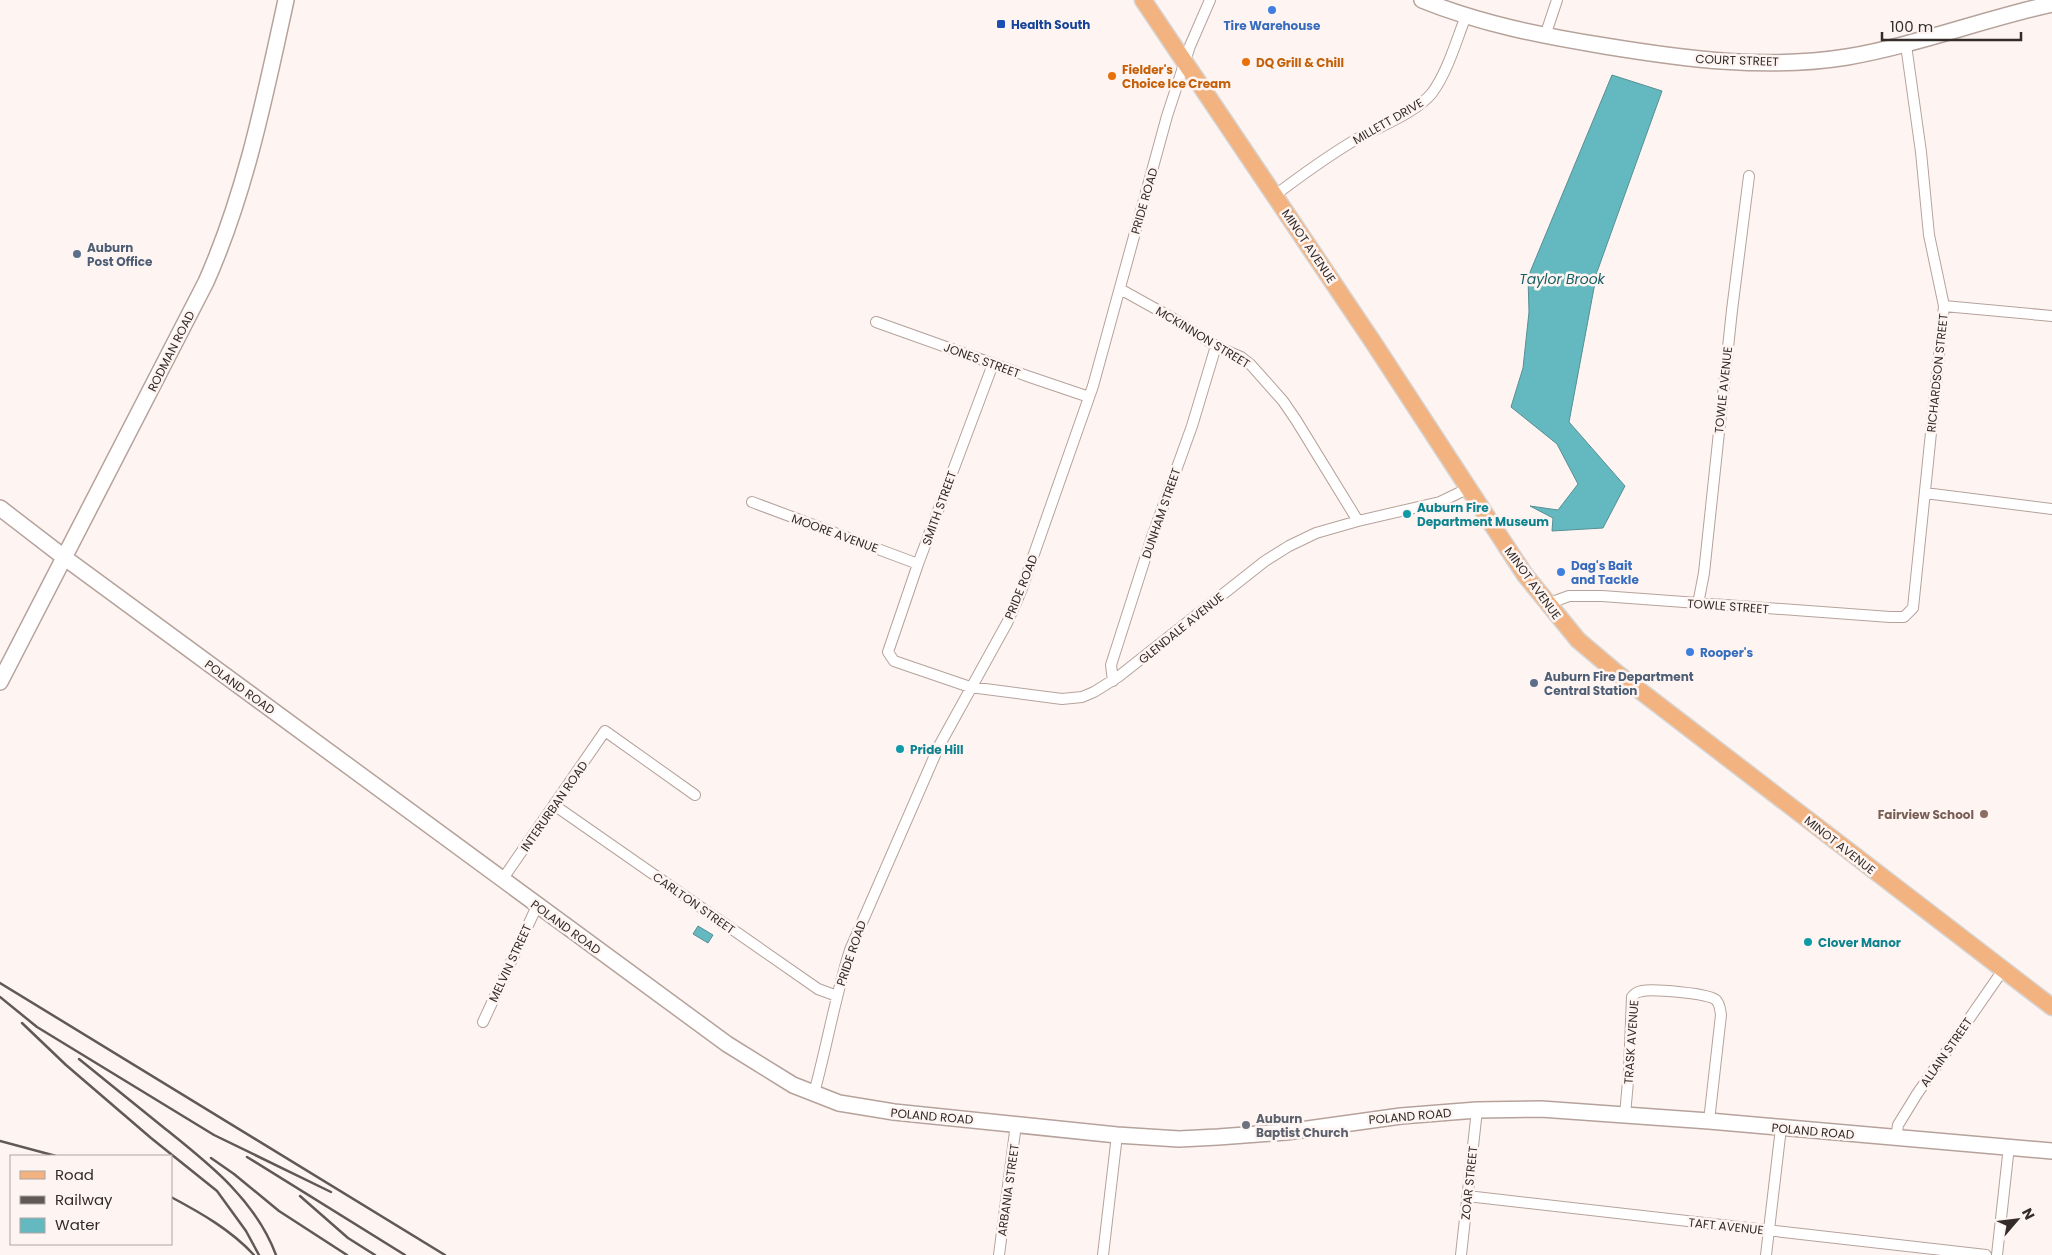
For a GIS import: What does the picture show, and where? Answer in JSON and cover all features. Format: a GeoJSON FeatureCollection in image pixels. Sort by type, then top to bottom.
{"type":"FeatureCollection","features":[{"type":"Feature","properties":{"kind":"main road","name":"MINOT AVENUE"},"geometry":{"type":"LineString","coordinates":[[1143,0],[1469,488],[1524,575],[1578,640],[1617,673],[2052,1007]]}},
{"type":"Feature","properties":{"kind":"street","name":"RODMAN ROAD"},"geometry":{"type":"LineString","coordinates":[[0,682],[206,282],[222,246],[246,173],[286,0]]}},
{"type":"Feature","properties":{"kind":"street","name":"PRIDE ROAD"},"geometry":{"type":"LineString","coordinates":[[814,1093],[850,950],[897,838],[939,746],[1006,623],[1021,591],[1089,396],[1167,116],[1210,0]]}},
{"type":"Feature","properties":{"kind":"street","name":"COURT STREET"},"geometry":{"type":"LineString","coordinates":[[1422,0],[1466,16],[1545,36],[1645,52],[1731,62],[1772,62],[1844,57],[1906,45],[2052,4]]}},
{"type":"Feature","properties":{"kind":"street"},"geometry":{"type":"LineString","coordinates":[[1545,36],[1557,0]]}},
{"type":"Feature","properties":{"kind":"street","name":"MILLETT DRIVE"},"geometry":{"type":"LineString","coordinates":[[1274,196],[1351,142],[1414,108],[1428,97],[1446,65],[1466,16]]}},
{"type":"Feature","properties":{"kind":"street","name":"RICHARDSON STREET"},"geometry":{"type":"LineString","coordinates":[[1906,45],[1921,152],[1929,235],[1944,306],[1916,595],[1910,613]]}},
{"type":"Feature","properties":{"kind":"street","name":"TOWLE AVENUE"},"geometry":{"type":"LineString","coordinates":[[1698,604],[1704,572],[1730,329],[1749,176]]}},
{"type":"Feature","properties":{"kind":"street","name":"MCKINNON STREET"},"geometry":{"type":"LineString","coordinates":[[1120,289],[1174,318],[1216,346],[1242,357],[1251,365],[1283,401],[1333,477],[1358,521]]}},
{"type":"Feature","properties":{"kind":"street"},"geometry":{"type":"LineString","coordinates":[[1944,306],[2052,316]]}},
{"type":"Feature","properties":{"kind":"street","name":"JONES STREET"},"geometry":{"type":"LineString","coordinates":[[876,322],[1089,396]]}},
{"type":"Feature","properties":{"kind":"street","name":"DUNHAM STREET"},"geometry":{"type":"LineString","coordinates":[[1113,681],[1111,665],[1152,537],[1192,426],[1216,346]]}},
{"type":"Feature","properties":{"kind":"street","name":"SMITH STREET"},"geometry":{"type":"LineString","coordinates":[[888,652],[918,564],[993,364]]}},
{"type":"Feature","properties":{"kind":"street","name":"GLENDALE AVENUE"},"geometry":{"type":"LineString","coordinates":[[888,652],[894,661],[970,687],[1071,699],[1094,692],[1113,681],[1266,561],[1302,538],[1358,521],[1440,502],[1452,498],[1469,488]]}},
{"type":"Feature","properties":{"kind":"street"},"geometry":{"type":"LineString","coordinates":[[1925,493],[2052,509]]}},
{"type":"Feature","properties":{"kind":"street","name":"MOORE AVENUE"},"geometry":{"type":"LineString","coordinates":[[752,502],[918,564]]}},
{"type":"Feature","properties":{"kind":"street","name":"POLAND ROAD"},"geometry":{"type":"LineString","coordinates":[[0,508],[537,906],[727,1044],[776,1075],[839,1103],[864,1108],[1117,1135],[1179,1139],[1286,1132],[1401,1116],[1477,1110],[1541,1109],[2052,1150]]}},
{"type":"Feature","properties":{"kind":"street","name":"TOWLE STREET"},"geometry":{"type":"LineString","coordinates":[[1547,604],[1576,596],[1890,617],[1904,617],[1910,613]]}},
{"type":"Feature","properties":{"kind":"street","name":"INTERURBAN ROAD"},"geometry":{"type":"LineString","coordinates":[[502,880],[605,731],[695,795]]}},
{"type":"Feature","properties":{"kind":"street","name":"CARLTON STREET"},"geometry":{"type":"LineString","coordinates":[[554,805],[818,989],[837,996]]}},
{"type":"Feature","properties":{"kind":"street","name":"MELVIN STREET"},"geometry":{"type":"LineString","coordinates":[[483,1022],[537,906]]}},
{"type":"Feature","properties":{"kind":"street","name":"ALLAIN STREET"},"geometry":{"type":"LineString","coordinates":[[1896,1138],[1898,1125],[1917,1094],[2003,970]]}},
{"type":"Feature","properties":{"kind":"street","name":"TRASK AVENUE"},"geometry":{"type":"LineString","coordinates":[[1625,1115],[1630,1070],[1632,997],[1635,993],[1646,990],[1708,996],[1716,1000],[1721,1015],[1709,1121]]}},
{"type":"Feature","properties":{"kind":"street","name":"ZOAR STREET"},"geometry":{"type":"LineString","coordinates":[[1461,1255],[1477,1110]]}},
{"type":"Feature","properties":{"kind":"street","name":"ARBANIA STREET"},"geometry":{"type":"LineString","coordinates":[[999,1255],[1016,1124]]}},
{"type":"Feature","properties":{"kind":"street"},"geometry":{"type":"LineString","coordinates":[[1766,1255],[1781,1128]]}},
{"type":"Feature","properties":{"kind":"street"},"geometry":{"type":"LineString","coordinates":[[1103,1255],[1117,1135]]}},
{"type":"Feature","properties":{"kind":"street"},"geometry":{"type":"LineString","coordinates":[[1997,1255],[2008,1146]]}},
{"type":"Feature","properties":{"kind":"street","name":"TAFT AVENUE"},"geometry":{"type":"LineString","coordinates":[[1467,1196],[1986,1255]]}},
{"type":"Feature","properties":{"kind":"water","name":"Taylor Brook"},"geometry":{"type":"Polygon","coordinates":[[[1612,75],[1662,91],[1597,272],[1569,422],[1625,486],[1603,528],[1552,531],[1553,518],[1530,506],[1558,510],[1578,484],[1557,444],[1511,407],[1523,368],[1529,312],[1528,277],[1612,75]]]}},
{"type":"Feature","properties":{"kind":"water"},"geometry":{"type":"Polygon","coordinates":[[[698,926],[713,935],[708,943],[693,934],[698,926]]]}},
{"type":"Feature","properties":{"kind":"railway"},"geometry":{"type":"LineString","coordinates":[[0,983],[445,1255]]}},
{"type":"Feature","properties":{"kind":"railway"},"geometry":{"type":"LineString","coordinates":[[0,997],[37,1027],[214,1135],[331,1192]]}},
{"type":"Feature","properties":{"kind":"railway"},"geometry":{"type":"LineString","coordinates":[[22,1023],[66,1065],[151,1138],[217,1191],[246,1231],[259,1255]]}},
{"type":"Feature","properties":{"kind":"railway"},"geometry":{"type":"LineString","coordinates":[[79,1059],[213,1169],[243,1199],[256,1216],[276,1255]]}},
{"type":"Feature","properties":{"kind":"railway"},"geometry":{"type":"LineString","coordinates":[[0,1141],[52,1155]]}},
{"type":"Feature","properties":{"kind":"railway"},"geometry":{"type":"LineString","coordinates":[[247,1157],[405,1255]]}},
{"type":"Feature","properties":{"kind":"railway"},"geometry":{"type":"LineString","coordinates":[[211,1158],[234,1174],[279,1211],[347,1255]]}},
{"type":"Feature","properties":{"kind":"railway"},"geometry":{"type":"LineString","coordinates":[[300,1196],[348,1238],[375,1255]]}},
{"type":"Feature","properties":{"kind":"railway"},"geometry":{"type":"LineString","coordinates":[[172,1198],[226,1230],[254,1255]]}},
{"type":"Feature","properties":{"kind":"place","name":"Tire Warehouse"},"geometry":{"type":"Point","coordinates":[1272,10]}},
{"type":"Feature","properties":{"kind":"place","name":"Health South"},"geometry":{"type":"Point","coordinates":[1001,24]}},
{"type":"Feature","properties":{"kind":"place","name":"DQ Grill & Chill"},"geometry":{"type":"Point","coordinates":[1246,62]}},
{"type":"Feature","properties":{"kind":"place","name":"Fielder's Choice Ice Cream"},"geometry":{"type":"Point","coordinates":[1112,76]}},
{"type":"Feature","properties":{"kind":"place","name":"Auburn Post Office"},"geometry":{"type":"Point","coordinates":[77,254]}},
{"type":"Feature","properties":{"kind":"place","name":"Auburn Fire Department Museum"},"geometry":{"type":"Point","coordinates":[1407,514]}},
{"type":"Feature","properties":{"kind":"place","name":"Dag's Bait and Tackle"},"geometry":{"type":"Point","coordinates":[1561,572]}},
{"type":"Feature","properties":{"kind":"place","name":"Rooper's"},"geometry":{"type":"Point","coordinates":[1690,652]}},
{"type":"Feature","properties":{"kind":"place","name":"Auburn Fire Department Central Station"},"geometry":{"type":"Point","coordinates":[1534,683]}},
{"type":"Feature","properties":{"kind":"place","name":"Pride Hill"},"geometry":{"type":"Point","coordinates":[900,749]}},
{"type":"Feature","properties":{"kind":"place","name":"Fairview School"},"geometry":{"type":"Point","coordinates":[1984,814]}},
{"type":"Feature","properties":{"kind":"place","name":"Clover Manor"},"geometry":{"type":"Point","coordinates":[1808,942]}},
{"type":"Feature","properties":{"kind":"place","name":"Auburn Baptist Church"},"geometry":{"type":"Point","coordinates":[1246,1125]}}]}
